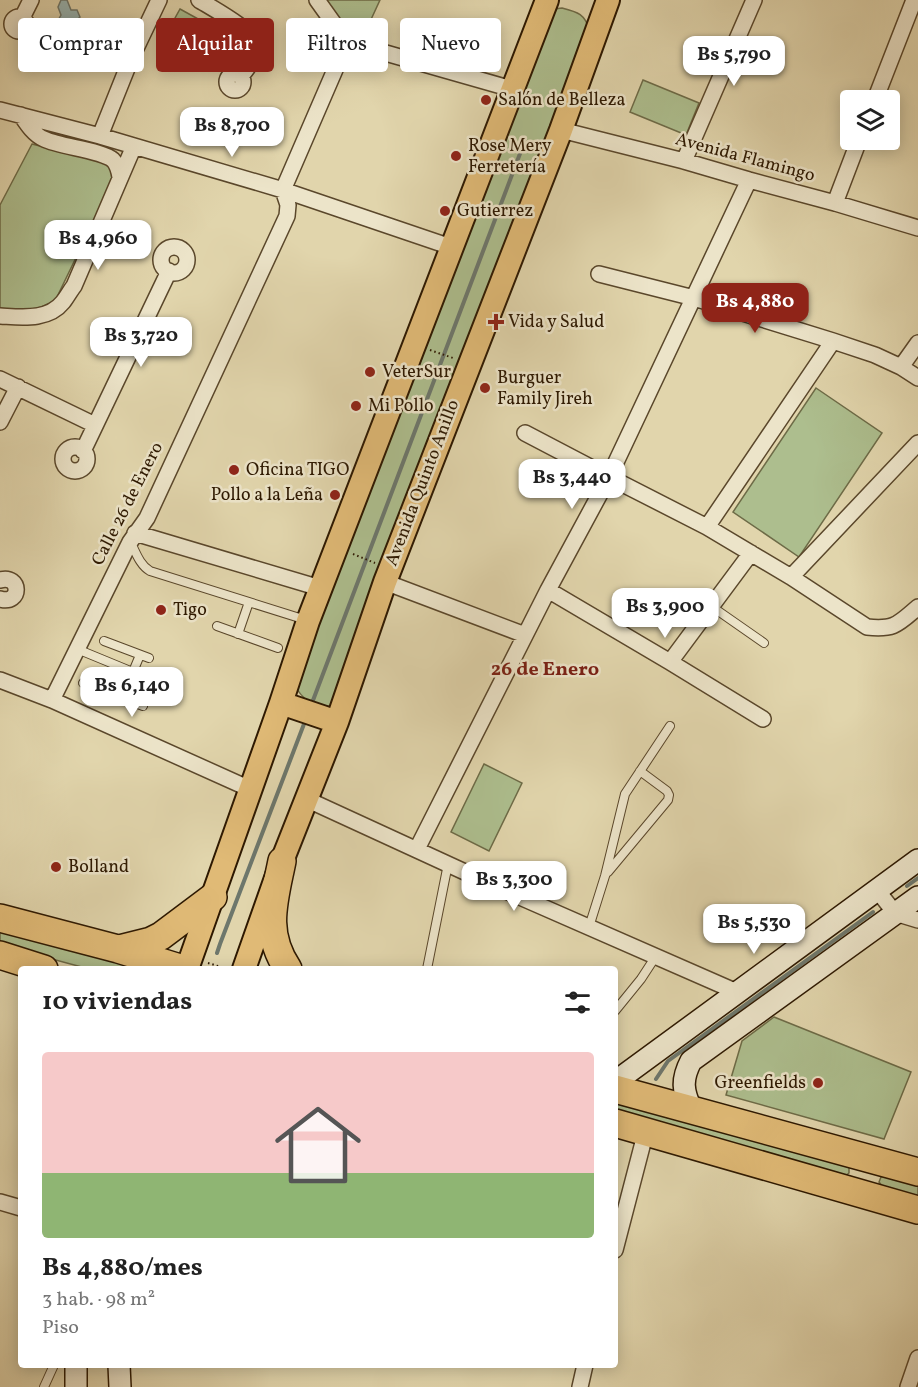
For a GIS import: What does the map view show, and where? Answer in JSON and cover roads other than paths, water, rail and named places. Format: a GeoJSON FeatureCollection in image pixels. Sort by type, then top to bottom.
{"type":"FeatureCollection","features":[{"type":"Feature","properties":{"kind":"highway"},"geometry":{"type":"LineString","coordinates":[[282,861],[272,913],[273,935],[277,950],[286,966]]}},
{"type":"Feature","properties":{"kind":"highway"},"geometry":{"type":"LineString","coordinates":[[118,949],[151,941],[161,936],[213,897]]}},
{"type":"Feature","properties":{"kind":"highway"},"geometry":{"type":"LineString","coordinates":[[0,918],[175,966]]}},
{"type":"Feature","properties":{"kind":"highway"},"geometry":{"type":"LineString","coordinates":[[0,955],[35,966]]}},
{"type":"Feature","properties":{"kind":"highway"},"geometry":{"type":"LineString","coordinates":[[618,1090],[909,1169]]}},
{"type":"Feature","properties":{"kind":"highway"},"geometry":{"type":"LineString","coordinates":[[618,1124],[918,1210]]}},
{"type":"Feature","properties":{"kind":"highway"},"geometry":{"type":"LineString","coordinates":[[835,1186],[853,1177],[855,1173],[854,1160],[848,1153]]}},
{"type":"Feature","properties":{"kind":"highway"},"geometry":{"type":"LineString","coordinates":[[880,1200],[875,1188],[875,1178],[882,1169],[888,1167],[909,1169]]}},
{"type":"Feature","properties":{"kind":"main road"},"geometry":{"type":"LineString","coordinates":[[186,966],[213,897],[308,621],[547,0]]}},
{"type":"Feature","properties":{"kind":"main road","name":"Avenida Quinto Anillo"},"geometry":{"type":"LineString","coordinates":[[245,966],[282,861],[337,722],[381,573],[561,130],[608,0]]}},
{"type":"Feature","properties":{"kind":"main road"},"geometry":{"type":"LineString","coordinates":[[281,703],[337,722]]}},
{"type":"Feature","properties":{"kind":"street"},"geometry":{"type":"LineString","coordinates":[[22,18],[31,0]]}},
{"type":"Feature","properties":{"kind":"street"},"geometry":{"type":"LineString","coordinates":[[100,136],[130,61],[159,0]]}},
{"type":"Feature","properties":{"kind":"street"},"geometry":{"type":"LineString","coordinates":[[199,0],[256,40],[257,49],[241,76]]}},
{"type":"Feature","properties":{"kind":"street"},"geometry":{"type":"LineString","coordinates":[[318,0],[330,18]]}},
{"type":"Feature","properties":{"kind":"street"},"geometry":{"type":"LineString","coordinates":[[684,161],[754,0]]}},
{"type":"Feature","properties":{"kind":"street"},"geometry":{"type":"LineString","coordinates":[[879,90],[914,0]]}},
{"type":"Feature","properties":{"kind":"street"},"geometry":{"type":"LineString","coordinates":[[388,54],[512,89]]}},
{"type":"Feature","properties":{"kind":"street","name":"Calle 26 de Enero"},"geometry":{"type":"LineString","coordinates":[[52,700],[133,537],[147,518],[287,216],[288,205],[284,190],[334,72]]}},
{"type":"Feature","properties":{"kind":"street"},"geometry":{"type":"LineString","coordinates":[[0,110],[100,136],[284,190],[451,247]]}},
{"type":"Feature","properties":{"kind":"street"},"geometry":{"type":"LineString","coordinates":[[21,115],[42,139],[112,160],[119,169],[120,177]]}},
{"type":"Feature","properties":{"kind":"street","name":"Avenida Flamingo"},"geometry":{"type":"LineString","coordinates":[[561,130],[684,161],[918,228]]}},
{"type":"Feature","properties":{"kind":"street"},"geometry":{"type":"LineString","coordinates":[[0,316],[39,317],[57,309],[64,302],[74,286],[134,146]]}},
{"type":"Feature","properties":{"kind":"street"},"geometry":{"type":"LineString","coordinates":[[835,203],[856,150]]}},
{"type":"Feature","properties":{"kind":"street"},"geometry":{"type":"LineString","coordinates":[[417,849],[548,590],[609,477],[749,180]]}},
{"type":"Feature","properties":{"kind":"street"},"geometry":{"type":"LineString","coordinates":[[83,451],[169,272]]}},
{"type":"Feature","properties":{"kind":"street"},"geometry":{"type":"LineString","coordinates":[[599,274],[694,298],[833,340],[875,355],[918,378]]}},
{"type":"Feature","properties":{"kind":"street"},"geometry":{"type":"LineString","coordinates":[[707,527],[833,340]]}},
{"type":"Feature","properties":{"kind":"street"},"geometry":{"type":"LineString","coordinates":[[901,367],[918,344]]}},
{"type":"Feature","properties":{"kind":"street"},"geometry":{"type":"LineString","coordinates":[[0,379],[95,425]]}},
{"type":"Feature","properties":{"kind":"street"},"geometry":{"type":"LineString","coordinates":[[0,422],[18,387]]}},
{"type":"Feature","properties":{"kind":"street"},"geometry":{"type":"LineString","coordinates":[[525,433],[707,527],[791,577],[867,627],[897,626],[918,607]]}},
{"type":"Feature","properties":{"kind":"street"},"geometry":{"type":"LineString","coordinates":[[791,577],[918,443]]}},
{"type":"Feature","properties":{"kind":"street"},"geometry":{"type":"LineString","coordinates":[[133,537],[321,588]]}},
{"type":"Feature","properties":{"kind":"street"},"geometry":{"type":"LineString","coordinates":[[670,662],[751,553]]}},
{"type":"Feature","properties":{"kind":"street"},"geometry":{"type":"LineString","coordinates":[[381,573],[525,635]]}},
{"type":"Feature","properties":{"kind":"street"},"geometry":{"type":"LineString","coordinates":[[0,580],[12,581],[16,591],[10,599],[0,599]]}},
{"type":"Feature","properties":{"kind":"street"},"geometry":{"type":"LineString","coordinates":[[548,590],[763,719]]}},
{"type":"Feature","properties":{"kind":"street"},"geometry":{"type":"LineString","coordinates":[[0,680],[52,700],[250,789]]}},
{"type":"Feature","properties":{"kind":"street"},"geometry":{"type":"LineString","coordinates":[[306,799],[737,992]]}},
{"type":"Feature","properties":{"kind":"street"},"geometry":{"type":"LineString","coordinates":[[618,1081],[918,860]]}},
{"type":"Feature","properties":{"kind":"street"},"geometry":{"type":"LineString","coordinates":[[877,890],[895,914],[918,920]]}},
{"type":"Feature","properties":{"kind":"street"},"geometry":{"type":"LineString","coordinates":[[691,1109],[684,1085],[691,1061],[918,897]]}},
{"type":"Feature","properties":{"kind":"street"},"geometry":{"type":"LineString","coordinates":[[618,1238],[646,1131]]}},
{"type":"Feature","properties":{"kind":"street"},"geometry":{"type":"LineString","coordinates":[[0,1202],[18,1207]]}},
{"type":"Feature","properties":{"kind":"street"},"geometry":{"type":"LineString","coordinates":[[908,1387],[918,1358]]}},
{"type":"Feature","properties":{"kind":"street"},"geometry":{"type":"LineString","coordinates":[[76,1368],[76,1387]]}},
{"type":"Feature","properties":{"kind":"street"},"geometry":{"type":"LineString","coordinates":[[119,1368],[120,1387]]}},
{"type":"Feature","properties":{"kind":"street"},"geometry":{"type":"LineString","coordinates":[[580,1387],[584,1368]]}},
{"type":"Feature","properties":{"kind":"lane"},"geometry":{"type":"LineString","coordinates":[[133,537],[141,563],[150,571],[308,621]]}},
{"type":"Feature","properties":{"kind":"lane"},"geometry":{"type":"LineString","coordinates":[[238,634],[249,602]]}},
{"type":"Feature","properties":{"kind":"lane"},"geometry":{"type":"LineString","coordinates":[[711,606],[764,643]]}},
{"type":"Feature","properties":{"kind":"lane"},"geometry":{"type":"LineString","coordinates":[[217,626],[278,648]]}},
{"type":"Feature","properties":{"kind":"lane"},"geometry":{"type":"LineString","coordinates":[[104,641],[148,658]]}},
{"type":"Feature","properties":{"kind":"lane"},"geometry":{"type":"LineString","coordinates":[[76,649],[145,677]]}},
{"type":"Feature","properties":{"kind":"lane"},"geometry":{"type":"LineString","coordinates":[[122,698],[140,655]]}},
{"type":"Feature","properties":{"kind":"lane"},"geometry":{"type":"LineString","coordinates":[[83,683],[143,706]]}},
{"type":"Feature","properties":{"kind":"lane"},"geometry":{"type":"LineString","coordinates":[[590,927],[625,794],[670,726]]}},
{"type":"Feature","properties":{"kind":"lane"},"geometry":{"type":"LineString","coordinates":[[605,876],[668,800],[667,791],[640,771]]}},
{"type":"Feature","properties":{"kind":"lane"},"geometry":{"type":"LineString","coordinates":[[428,966],[448,864]]}},
{"type":"Feature","properties":{"kind":"lane"},"geometry":{"type":"LineString","coordinates":[[618,1007],[656,956]]}},
{"type":"Feature","properties":{"kind":"lane"},"geometry":{"type":"LineString","coordinates":[[44,1387],[53,1368]]}},
{"type":"Feature","properties":{"kind":"water"},"geometry":{"type":"Polygon","coordinates":[[[61,0],[67,0],[71,10],[77,10],[80,17],[59,18],[61,15],[58,7],[61,0]]]}},
{"type":"Feature","properties":{"kind":"waterway"},"geometry":{"type":"LineString","coordinates":[[312,703],[521,151]]}},
{"type":"Feature","properties":{"kind":"waterway"},"geometry":{"type":"LineString","coordinates":[[217,953],[304,724]]}},
{"type":"Feature","properties":{"kind":"waterway"},"geometry":{"type":"LineString","coordinates":[[907,886],[918,878]]}},
{"type":"Feature","properties":{"kind":"waterway"},"geometry":{"type":"LineString","coordinates":[[656,1079],[668,1061],[873,912]]}},
{"type":"Feature","properties":{"kind":"place","name":"Salón de Belleza"},"geometry":{"type":"Point","coordinates":[486,100]}},
{"type":"Feature","properties":{"kind":"place","name":"Rose Mery Ferretería"},"geometry":{"type":"Point","coordinates":[456,156]}},
{"type":"Feature","properties":{"kind":"place","name":"Gutierrez"},"geometry":{"type":"Point","coordinates":[445,211]}},
{"type":"Feature","properties":{"kind":"place","name":"Vida y Salud"},"geometry":{"type":"Point","coordinates":[496,322]}},
{"type":"Feature","properties":{"kind":"place","name":"VeterSur"},"geometry":{"type":"Point","coordinates":[370,372]}},
{"type":"Feature","properties":{"kind":"place","name":"Burguer Family Jireh"},"geometry":{"type":"Point","coordinates":[485,388]}},
{"type":"Feature","properties":{"kind":"place","name":"Mi Pollo"},"geometry":{"type":"Point","coordinates":[356,406]}},
{"type":"Feature","properties":{"kind":"place","name":"Oficina TIGO"},"geometry":{"type":"Point","coordinates":[234,470]}},
{"type":"Feature","properties":{"kind":"place","name":"Pollo a la Leña"},"geometry":{"type":"Point","coordinates":[335,495]}},
{"type":"Feature","properties":{"kind":"place","name":"Tigo"},"geometry":{"type":"Point","coordinates":[161,610]}},
{"type":"Feature","properties":{"kind":"place","name":"Bolland"},"geometry":{"type":"Point","coordinates":[56,867]}},
{"type":"Feature","properties":{"kind":"place","name":"Greenfields"},"geometry":{"type":"Point","coordinates":[818,1083]}},
{"type":"Feature","properties":{"kind":"district","name":"26 de Enero"},"geometry":{"type":"Point","coordinates":[545,670]}}]}
